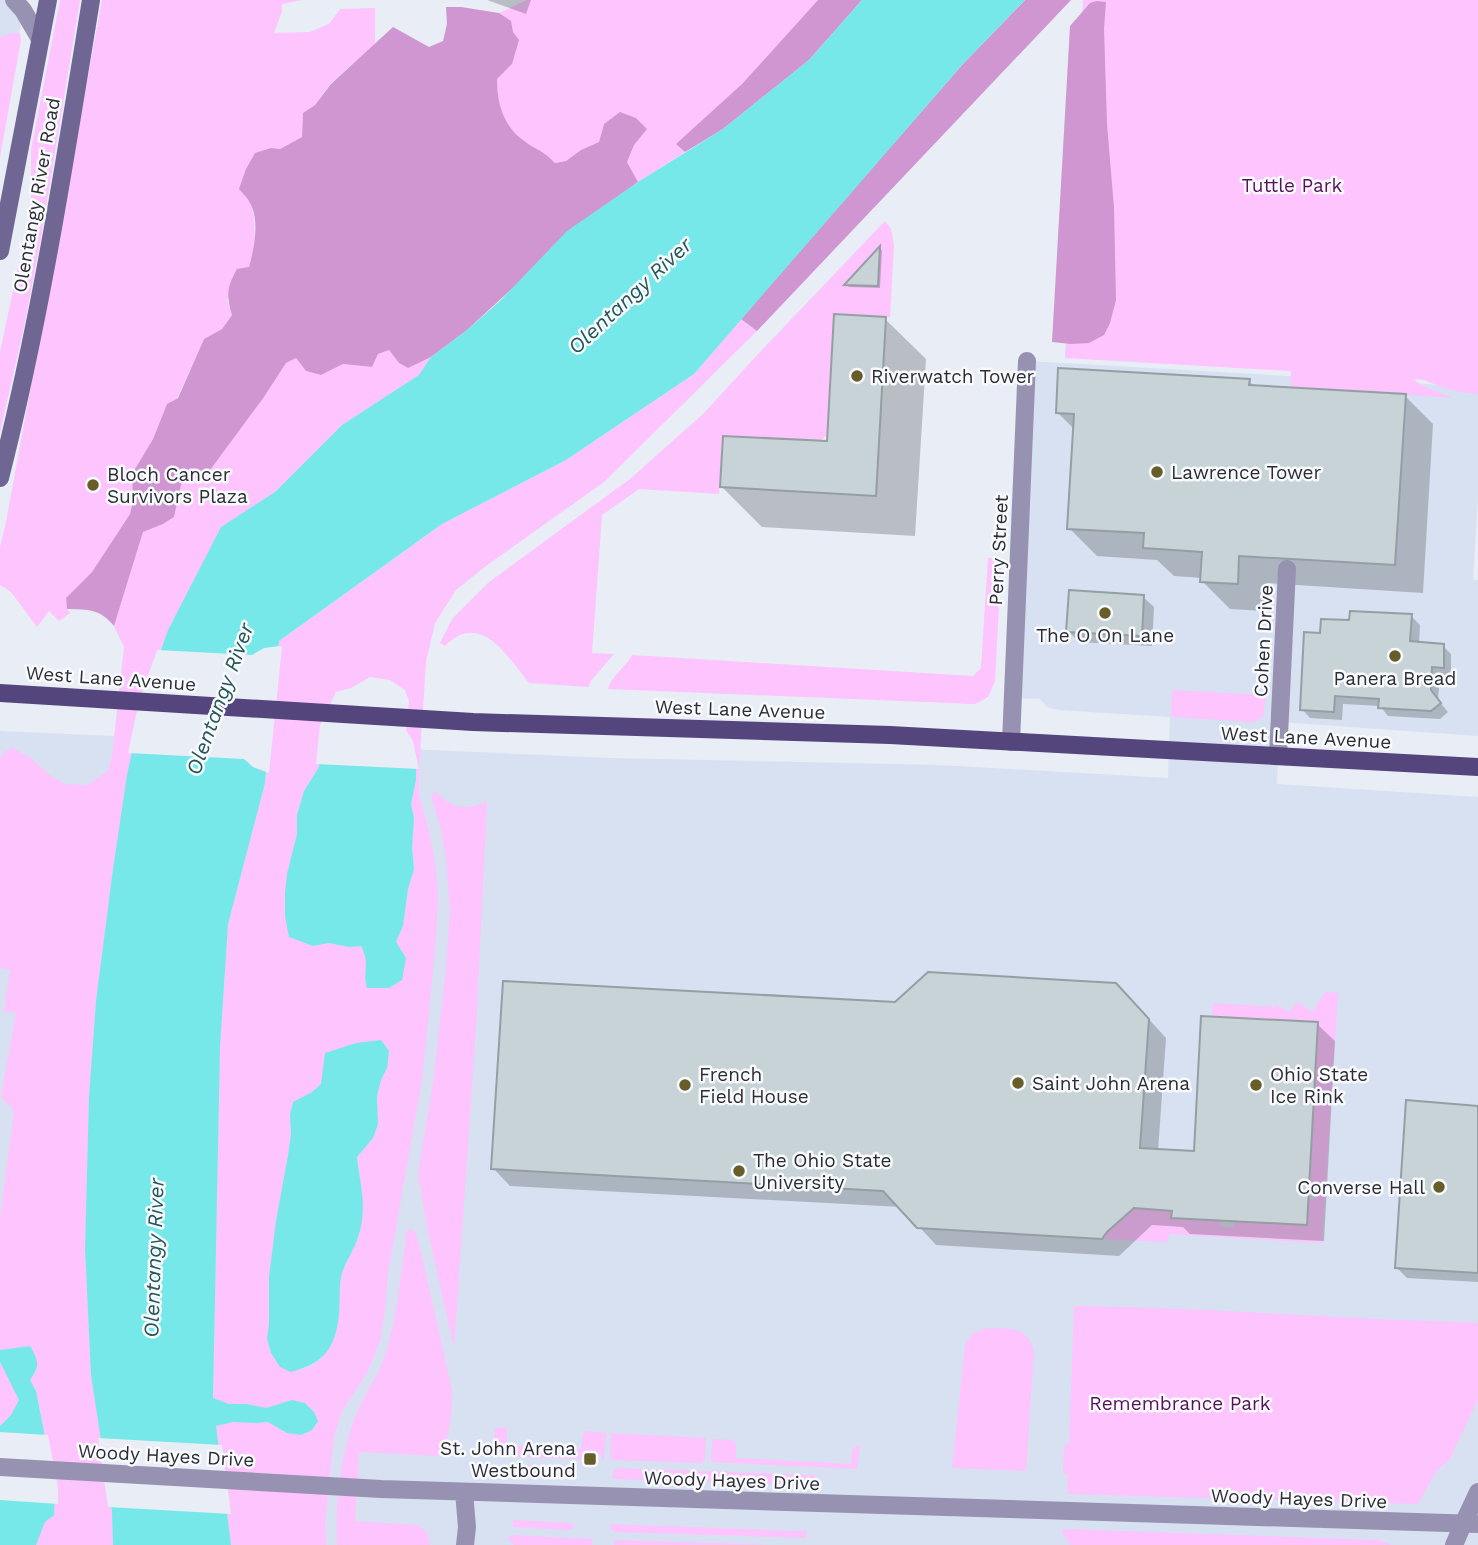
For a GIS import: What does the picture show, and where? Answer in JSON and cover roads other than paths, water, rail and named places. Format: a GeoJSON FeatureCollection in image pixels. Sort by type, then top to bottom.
{"type":"FeatureCollection","features":[{"type":"Feature","properties":{"kind":"main road","name":"Olentangy River Road"},"geometry":{"type":"LineString","coordinates":[[0,251],[48,0]]}},
{"type":"Feature","properties":{"kind":"main road","name":"Olentangy River Road"},"geometry":{"type":"LineString","coordinates":[[0,478],[46,265],[91,0]]}},
{"type":"Feature","properties":{"kind":"main road","name":"West Lane Avenue"},"geometry":{"type":"LineString","coordinates":[[0,693],[472,722],[877,735],[1478,767]]}},
{"type":"Feature","properties":{"kind":"street"},"geometry":{"type":"LineString","coordinates":[[14,0],[40,38]]}},
{"type":"Feature","properties":{"kind":"street","name":"Perry Street"},"geometry":{"type":"LineString","coordinates":[[1011,742],[1027,361]]}},
{"type":"Feature","properties":{"kind":"street","name":"Cohen Drive"},"geometry":{"type":"LineString","coordinates":[[1278,756],[1287,569]]}},
{"type":"Feature","properties":{"kind":"street","name":"Woody Hayes Drive"},"geometry":{"type":"LineString","coordinates":[[0,1467],[381,1489],[1470,1524]]}},
{"type":"Feature","properties":{"kind":"street"},"geometry":{"type":"LineString","coordinates":[[464,1492],[467,1527],[465,1545]]}},
{"type":"Feature","properties":{"kind":"street"},"geometry":{"type":"LineString","coordinates":[[1454,1545],[1470,1524],[1478,1492]]}},
{"type":"Feature","properties":{"kind":"water","name":"Olentangy River"},"geometry":{"type":"Polygon","coordinates":[[[862,0],[1025,0],[962,65],[694,374],[566,460],[442,524],[279,641],[265,783],[228,924],[220,1047],[213,1398],[229,1404],[266,1408],[292,1400],[305,1403],[318,1421],[312,1430],[301,1435],[287,1433],[268,1422],[233,1422],[216,1426],[231,1545],[113,1545],[112,1512],[91,1375],[85,1248],[89,1097],[96,1001],[127,775],[143,701],[168,630],[221,527],[275,492],[342,425],[419,375],[431,357],[499,302],[567,231],[638,182],[723,129],[809,60],[862,0]]]}},
{"type":"Feature","properties":{"kind":"water"},"geometry":{"type":"Polygon","coordinates":[[[402,730],[416,767],[411,804],[414,818],[414,869],[408,889],[403,926],[396,942],[406,958],[402,980],[389,988],[367,988],[366,963],[361,946],[349,947],[329,943],[313,946],[289,937],[285,916],[287,874],[297,834],[297,815],[304,791],[319,767],[323,737],[402,730]]]}},
{"type":"Feature","properties":{"kind":"water"},"geometry":{"type":"Polygon","coordinates":[[[381,1040],[389,1051],[387,1068],[377,1096],[378,1124],[373,1138],[357,1157],[362,1197],[361,1227],[341,1277],[337,1327],[331,1346],[320,1359],[291,1372],[280,1367],[271,1353],[267,1339],[269,1277],[291,1134],[290,1115],[293,1102],[321,1084],[325,1053],[356,1043],[381,1040]]]}},
{"type":"Feature","properties":{"kind":"water"},"geometry":{"type":"Polygon","coordinates":[[[30,1346],[37,1363],[30,1380],[36,1391],[55,1488],[54,1515],[45,1522],[36,1545],[0,1545],[0,1426],[11,1415],[19,1400],[0,1362],[0,1350],[30,1346]]]}},
{"type":"Feature","properties":{"kind":"place","name":"Riverwatch Tower"},"geometry":{"type":"Point","coordinates":[857,376]}},
{"type":"Feature","properties":{"kind":"place","name":"Lawrence Tower"},"geometry":{"type":"Point","coordinates":[1157,472]}},
{"type":"Feature","properties":{"kind":"place","name":"Bloch Cancer Survivors Plaza"},"geometry":{"type":"Point","coordinates":[93,485]}},
{"type":"Feature","properties":{"kind":"place","name":"The O On Lane"},"geometry":{"type":"Point","coordinates":[1105,613]}},
{"type":"Feature","properties":{"kind":"place","name":"Panera Bread"},"geometry":{"type":"Point","coordinates":[1395,656]}},
{"type":"Feature","properties":{"kind":"place","name":"Saint John Arena"},"geometry":{"type":"Point","coordinates":[1018,1083]}},
{"type":"Feature","properties":{"kind":"place","name":"French Field House"},"geometry":{"type":"Point","coordinates":[685,1085]}},
{"type":"Feature","properties":{"kind":"place","name":"Ohio State Ice Rink"},"geometry":{"type":"Point","coordinates":[1256,1085]}},
{"type":"Feature","properties":{"kind":"place","name":"The Ohio State University"},"geometry":{"type":"Point","coordinates":[739,1171]}},
{"type":"Feature","properties":{"kind":"place","name":"Converse Hall"},"geometry":{"type":"Point","coordinates":[1439,1187]}},
{"type":"Feature","properties":{"kind":"place","name":"St. John Arena Westbound"},"geometry":{"type":"Point","coordinates":[590,1459]}},
{"type":"Feature","properties":{"kind":"park label","name":"Tuttle Park"},"geometry":{"type":"Point","coordinates":[1292,185]}},
{"type":"Feature","properties":{"kind":"park label","name":"Remembrance Park"},"geometry":{"type":"Point","coordinates":[1180,1403]}}]}
